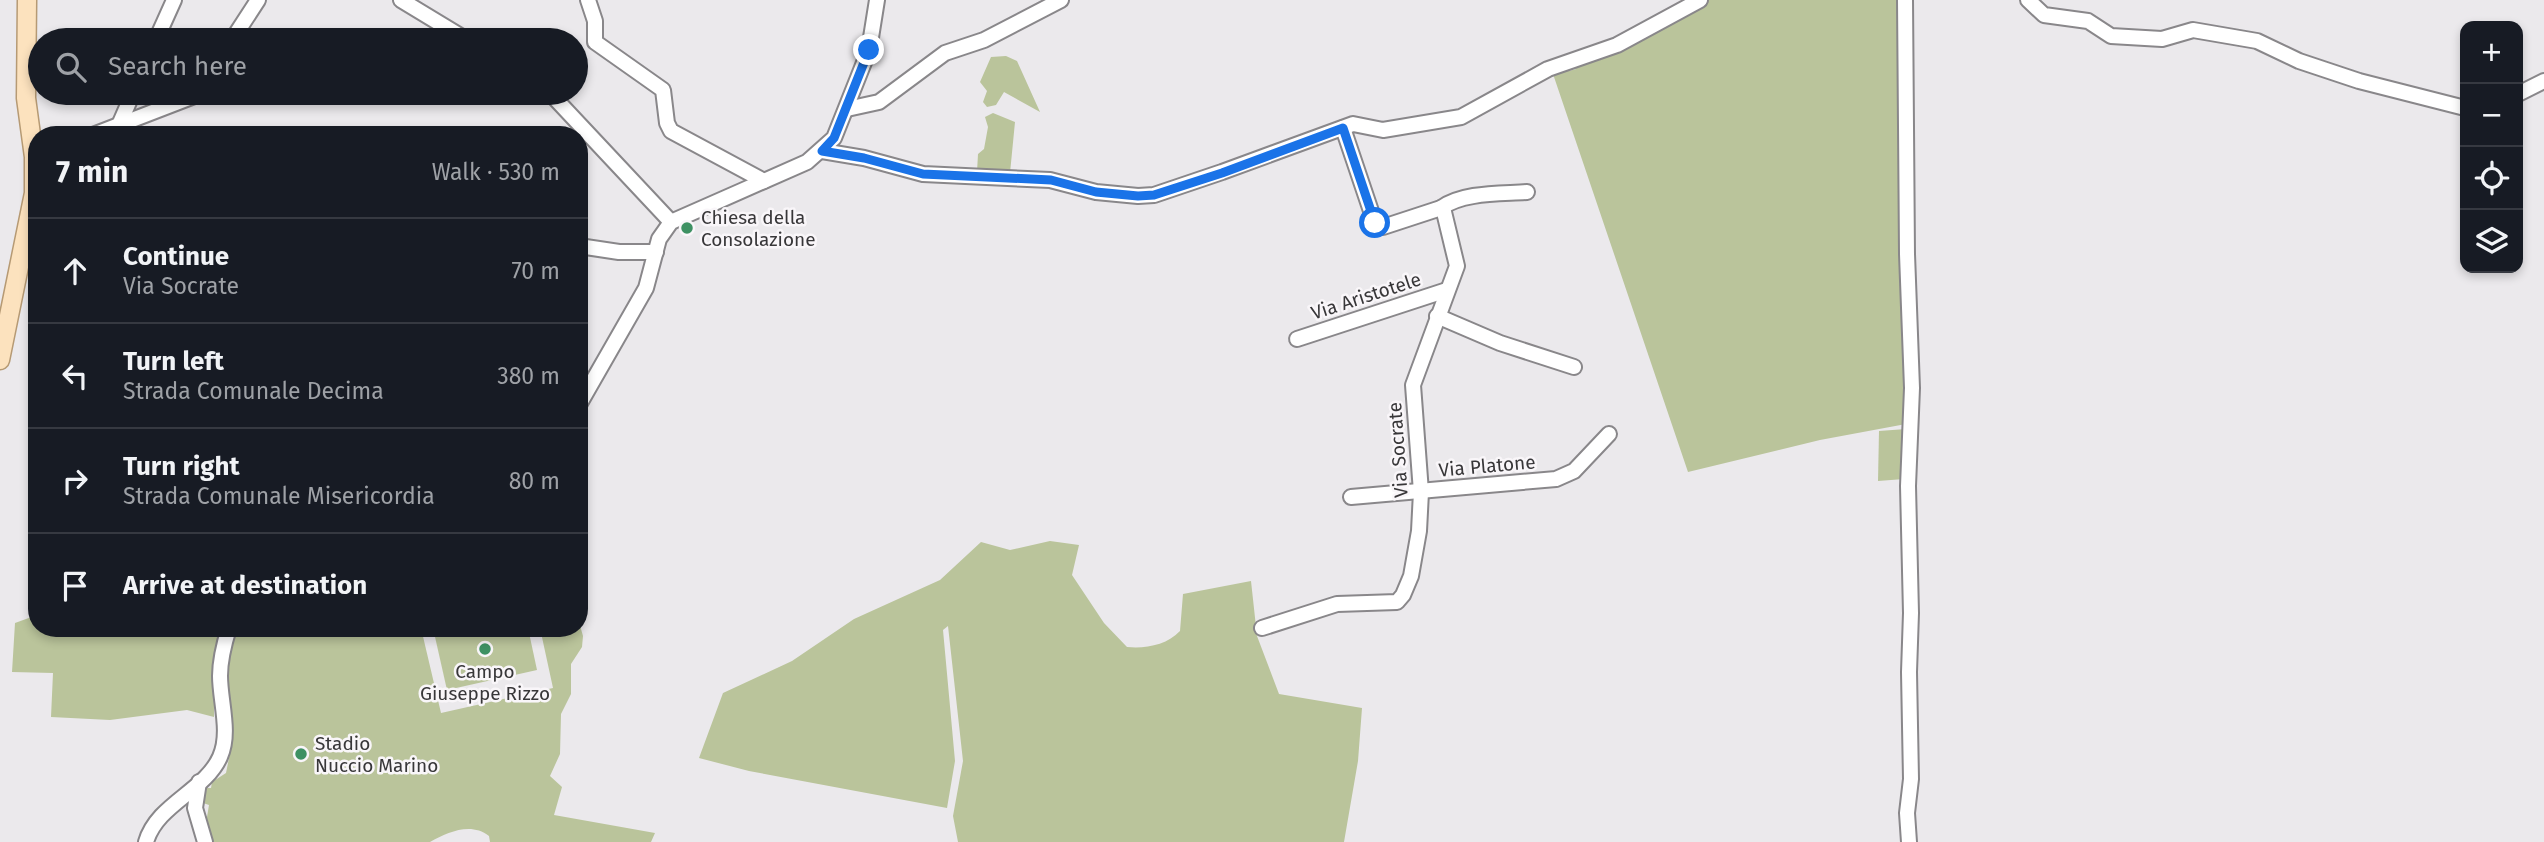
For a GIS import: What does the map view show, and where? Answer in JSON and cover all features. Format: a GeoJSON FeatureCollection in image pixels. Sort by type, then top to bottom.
{"type":"FeatureCollection","features":[{"type":"Feature","properties":{"kind":"main road"},"geometry":{"type":"LineString","coordinates":[[27,0],[27,106],[30,126]]}},
{"type":"Feature","properties":{"kind":"main road"},"geometry":{"type":"LineString","coordinates":[[0,360],[28,252]]}},
{"type":"Feature","properties":{"kind":"street"},"geometry":{"type":"LineString","coordinates":[[161,28],[174,0]]}},
{"type":"Feature","properties":{"kind":"street"},"geometry":{"type":"LineString","coordinates":[[240,28],[258,0]]}},
{"type":"Feature","properties":{"kind":"street"},"geometry":{"type":"LineString","coordinates":[[401,0],[447,28]]}},
{"type":"Feature","properties":{"kind":"street"},"geometry":{"type":"LineString","coordinates":[[588,0],[595,21],[596,41],[663,90],[667,123],[671,131],[764,181]]}},
{"type":"Feature","properties":{"kind":"street"},"geometry":{"type":"LineString","coordinates":[[588,389],[646,288],[664,229],[671,222],[764,181],[822,151],[834,138],[869,50],[877,0]]}},
{"type":"Feature","properties":{"kind":"street"},"geometry":{"type":"LineString","coordinates":[[847,109],[879,102],[945,53],[984,40],[1061,0]]}},
{"type":"Feature","properties":{"kind":"street"},"geometry":{"type":"LineString","coordinates":[[822,151],[864,158],[923,174],[1051,180],[1096,192],[1154,195],[1222,173],[1353,124],[1383,130],[1461,117],[1548,69],[1618,45],[1700,0]]}},
{"type":"Feature","properties":{"kind":"street"},"geometry":{"type":"LineString","coordinates":[[1905,0],[1907,254],[1912,388],[1908,486],[1911,613],[1911,779],[1907,813],[1909,842]]}},
{"type":"Feature","properties":{"kind":"street"},"geometry":{"type":"LineString","coordinates":[[2028,0],[2044,16],[2088,21],[2111,36],[2162,39],[2193,30],[2257,41],[2323,69],[2460,107]]}},
{"type":"Feature","properties":{"kind":"street"},"geometry":{"type":"LineString","coordinates":[[2523,92],[2544,81]]}},
{"type":"Feature","properties":{"kind":"street"},"geometry":{"type":"LineString","coordinates":[[119,125],[128,105]]}},
{"type":"Feature","properties":{"kind":"street"},"geometry":{"type":"LineString","coordinates":[[119,125],[171,105]]}},
{"type":"Feature","properties":{"kind":"street"},"geometry":{"type":"LineString","coordinates":[[562,105],[582,126]]}},
{"type":"Feature","properties":{"kind":"street"},"geometry":{"type":"LineString","coordinates":[[1343,128],[1378,226],[1441,208],[1448,203],[1495,194],[1527,192]]}},
{"type":"Feature","properties":{"kind":"street"},"geometry":{"type":"LineString","coordinates":[[588,133],[671,222]]}},
{"type":"Feature","properties":{"kind":"street","name":"Via Socrate"},"geometry":{"type":"LineString","coordinates":[[1262,628],[1336,604],[1397,602],[1411,576],[1419,531],[1421,492],[1413,386],[1457,260],[1441,208]]}},
{"type":"Feature","properties":{"kind":"street"},"geometry":{"type":"LineString","coordinates":[[588,247],[619,252],[656,252]]}},
{"type":"Feature","properties":{"kind":"street","name":"Via Aristotele"},"geometry":{"type":"LineString","coordinates":[[1297,339],[1447,290]]}},
{"type":"Feature","properties":{"kind":"street"},"geometry":{"type":"LineString","coordinates":[[1437,316],[1500,343],[1574,367]]}},
{"type":"Feature","properties":{"kind":"street","name":"Via Platone"},"geometry":{"type":"LineString","coordinates":[[1351,498],[1556,480],[1574,471],[1609,434]]}},
{"type":"Feature","properties":{"kind":"street"},"geometry":{"type":"LineString","coordinates":[[146,842],[166,813],[214,767],[223,745],[221,665],[227,637]]}},
{"type":"Feature","properties":{"kind":"street"},"geometry":{"type":"LineString","coordinates":[[199,782],[195,808],[205,842]]}},
{"type":"Feature","properties":{"kind":"green space"},"geometry":{"type":"Polygon","coordinates":[[[1706,0],[1902,0],[1906,424],[1820,440],[1688,472],[1553,74],[1567,66],[1569,71],[1576,69],[1576,64],[1706,0]]]}},
{"type":"Feature","properties":{"kind":"green space"},"geometry":{"type":"Polygon","coordinates":[[[1006,56],[1017,61],[1040,112],[1004,92],[996,105],[987,107],[983,102],[987,91],[980,82],[991,57],[1006,56]]]}},
{"type":"Feature","properties":{"kind":"green space"},"geometry":{"type":"Polygon","coordinates":[[[993,113],[1015,122],[1010,173],[977,172],[978,154],[984,149],[988,127],[985,117],[993,113]]]}},
{"type":"Feature","properties":{"kind":"green space"},"geometry":{"type":"Polygon","coordinates":[[[1906,429],[1904,479],[1878,481],[1879,431],[1906,429]]]}},
{"type":"Feature","properties":{"kind":"green space"},"geometry":{"type":"Polygon","coordinates":[[[1050,541],[1079,545],[1072,575],[1104,623],[1127,647],[1155,645],[1175,636],[1180,631],[1183,594],[1251,581],[1257,636],[1279,694],[1362,708],[1358,761],[1344,842],[958,842],[953,816],[963,761],[948,626],[943,630],[955,761],[947,808],[749,771],[699,758],[723,693],[792,661],[854,619],[940,580],[981,542],[1010,550],[1050,541]]]}},
{"type":"Feature","properties":{"kind":"green space"},"geometry":{"type":"Polygon","coordinates":[[[28,618],[28,637],[220,637],[214,663],[214,717],[187,710],[110,720],[51,717],[53,673],[12,672],[15,623],[28,618]]]}},
{"type":"Feature","properties":{"kind":"green space"},"geometry":{"type":"Polygon","coordinates":[[[233,637],[423,637],[441,713],[553,688],[542,637],[583,637],[582,647],[571,664],[571,694],[561,714],[560,754],[550,776],[562,787],[554,815],[655,833],[651,842],[490,842],[489,836],[482,832],[467,829],[452,832],[430,842],[213,842],[206,823],[209,805],[203,803],[207,788],[211,788],[212,782],[226,773],[231,748],[227,746],[226,666],[233,637]]]}},
{"type":"Feature","properties":{"kind":"green space","name":"Campo Giuseppe Rizzo"},"geometry":{"type":"Polygon","coordinates":[[[435,637],[530,637],[537,670],[447,690],[435,637]]]}},
{"type":"Feature","properties":{"kind":"place","name":"Chiesa della Consolazione"},"geometry":{"type":"Point","coordinates":[687,228]}},
{"type":"Feature","properties":{"kind":"place","name":"Campo Giuseppe Rizzo"},"geometry":{"type":"Point","coordinates":[485,649]}},
{"type":"Feature","properties":{"kind":"place","name":"Stadio Nuccio Marino"},"geometry":{"type":"Point","coordinates":[301,754]}},
{"type":"Feature","properties":{"kind":"route"},"geometry":{"type":"LineString","coordinates":[[869,50],[834,138],[822,151],[864,158],[923,174],[1051,180],[1096,192],[1138,196],[1154,195],[1222,173],[1343,128],[1375,223]]}}]}
